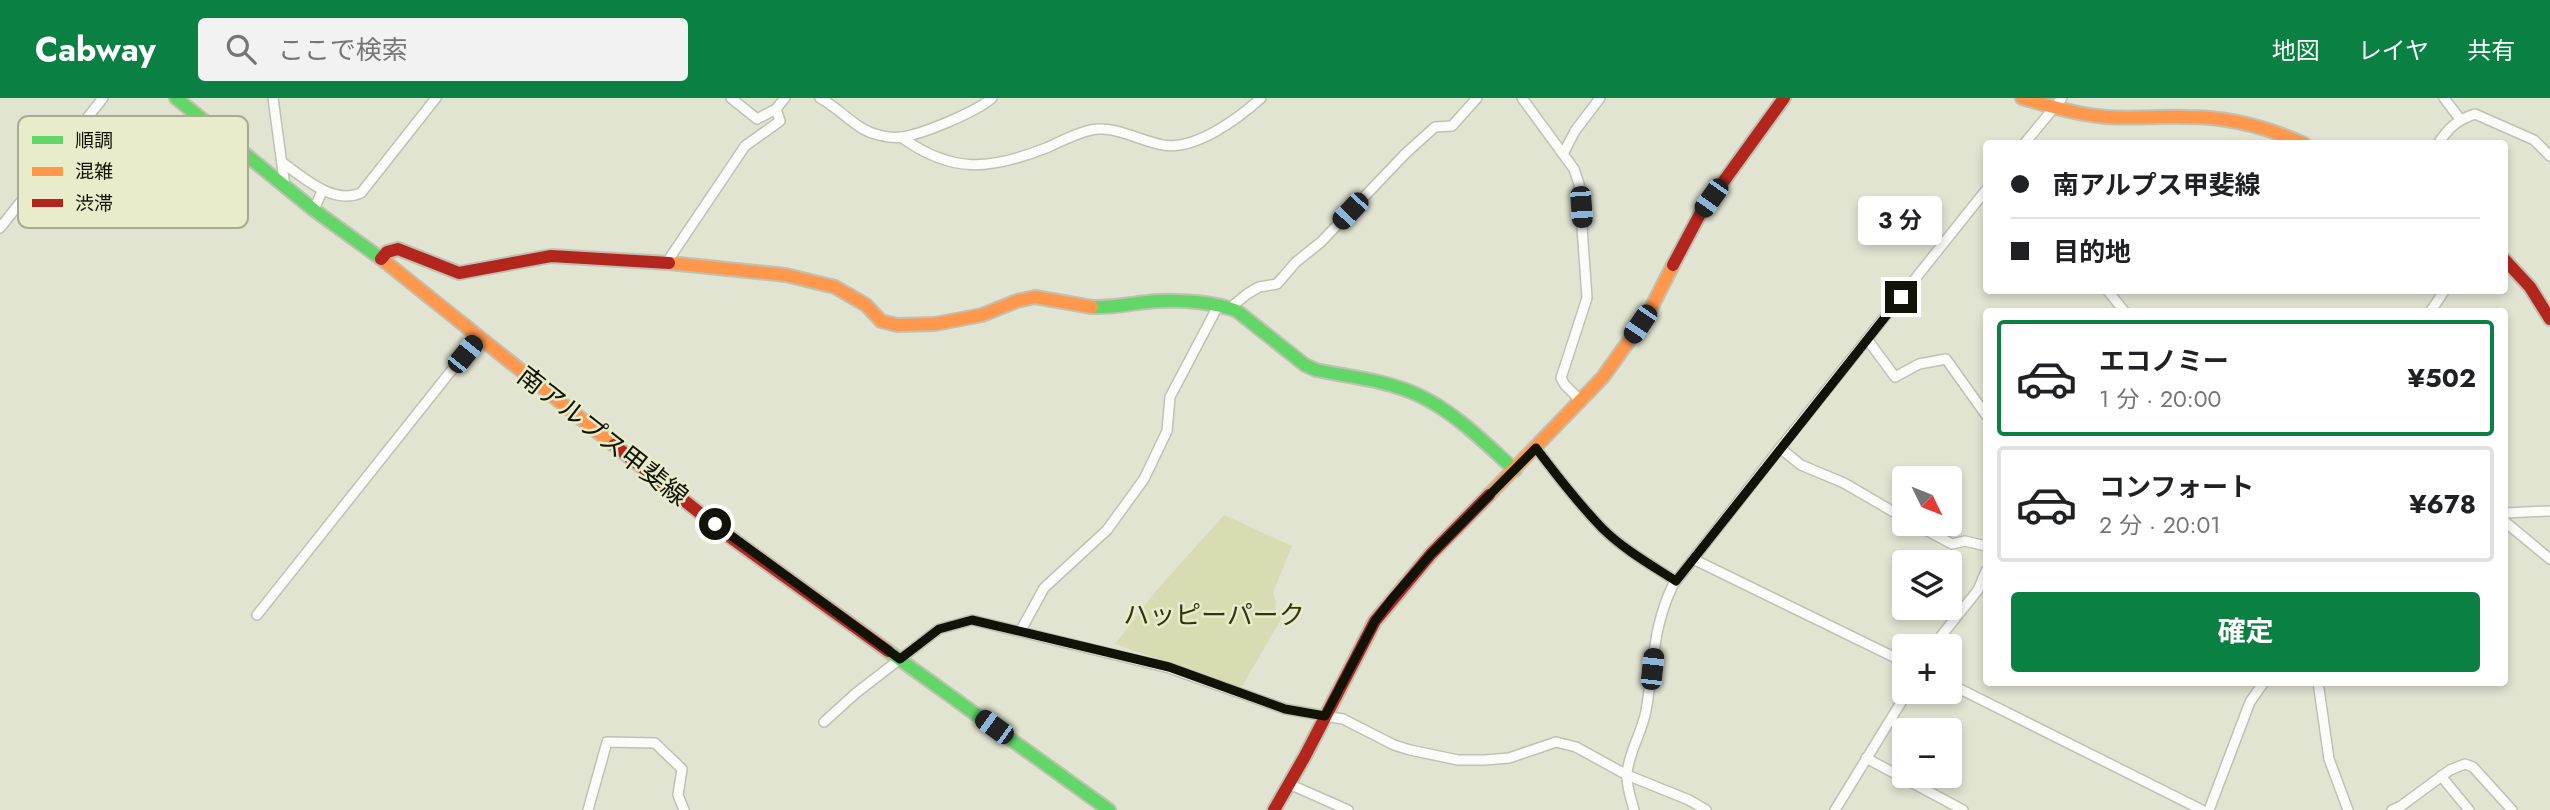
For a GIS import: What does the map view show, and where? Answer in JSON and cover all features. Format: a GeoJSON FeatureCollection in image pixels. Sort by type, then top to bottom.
{"type":"FeatureCollection","features":[{"type":"Feature","properties":{"kind":"street"},"geometry":{"type":"LineString","coordinates":[[89,116],[103,98]]}},
{"type":"Feature","properties":{"kind":"street","name":"南アルプス甲斐線"},"geometry":{"type":"LineString","coordinates":[[176,98],[198,116]]}},
{"type":"Feature","properties":{"kind":"street"},"geometry":{"type":"LineString","coordinates":[[273,98],[285,187]]}},
{"type":"Feature","properties":{"kind":"street"},"geometry":{"type":"LineString","coordinates":[[283,163],[322,191],[354,196],[361,193],[436,98]]}},
{"type":"Feature","properties":{"kind":"street"},"geometry":{"type":"LineString","coordinates":[[731,98],[757,119],[776,109],[785,98]]}},
{"type":"Feature","properties":{"kind":"street"},"geometry":{"type":"LineString","coordinates":[[820,98],[833,105],[860,128],[877,134],[901,137],[950,121],[992,98]]}},
{"type":"Feature","properties":{"kind":"street"},"geometry":{"type":"LineString","coordinates":[[901,137],[923,153],[944,161],[970,165],[1001,163],[1092,130],[1115,131],[1165,146],[1183,144],[1239,118],[1261,98]]}},
{"type":"Feature","properties":{"kind":"street"},"geometry":{"type":"LineString","coordinates":[[1021,630],[1044,588],[1107,530],[1144,479],[1167,431],[1170,397],[1224,307],[1259,287],[1277,284],[1296,261],[1321,242],[1406,153],[1435,127],[1452,126],[1478,98]]}},
{"type":"Feature","properties":{"kind":"street"},"geometry":{"type":"LineString","coordinates":[[1522,98],[1574,169],[1579,184],[1587,298],[1561,378],[1581,401]]}},
{"type":"Feature","properties":{"kind":"street"},"geometry":{"type":"LineString","coordinates":[[1563,154],[1575,131],[1600,98]]}},
{"type":"Feature","properties":{"kind":"street"},"geometry":{"type":"LineString","coordinates":[[1274,810],[1375,621],[1431,554],[1603,377],[1648,313],[1700,214],[1784,98]]}},
{"type":"Feature","properties":{"kind":"street"},"geometry":{"type":"LineString","coordinates":[[2022,98],[2058,102],[2105,117],[2199,117],[2230,120],[2258,126],[2294,140]]}},
{"type":"Feature","properties":{"kind":"street"},"geometry":{"type":"LineString","coordinates":[[2444,98],[2460,119]]}},
{"type":"Feature","properties":{"kind":"street"},"geometry":{"type":"LineString","coordinates":[[2027,140],[2058,102]]}},
{"type":"Feature","properties":{"kind":"street"},"geometry":{"type":"LineString","coordinates":[[667,262],[745,146],[780,121],[776,109]]}},
{"type":"Feature","properties":{"kind":"street"},"geometry":{"type":"LineString","coordinates":[[2440,140],[2460,119],[2475,114],[2533,140],[2550,156]]}},
{"type":"Feature","properties":{"kind":"street","name":"南アルプス甲斐線"},"geometry":{"type":"LineString","coordinates":[[248,157],[734,540],[1109,810]]}},
{"type":"Feature","properties":{"kind":"street"},"geometry":{"type":"LineString","coordinates":[[314,210],[322,191]]}},
{"type":"Feature","properties":{"kind":"street"},"geometry":{"type":"LineString","coordinates":[[1634,810],[1627,775],[1645,713],[1656,628],[1662,607],[1676,581],[1983,194]]}},
{"type":"Feature","properties":{"kind":"street"},"geometry":{"type":"LineString","coordinates":[[0,228],[18,205]]}},
{"type":"Feature","properties":{"kind":"street"},"geometry":{"type":"LineString","coordinates":[[380,259],[387,252],[398,249],[459,273],[551,256],[714,266],[835,286],[866,305],[881,321],[897,325],[934,324],[982,315],[1035,297],[1095,307],[1159,301],[1224,307],[1237,311],[1305,365],[1316,370],[1403,389],[1437,407],[1458,420],[1515,470]]}},
{"type":"Feature","properties":{"kind":"street"},"geometry":{"type":"LineString","coordinates":[[2508,263],[2529,284],[2550,319]]}},
{"type":"Feature","properties":{"kind":"street"},"geometry":{"type":"LineString","coordinates":[[2110,294],[2122,308]]}},
{"type":"Feature","properties":{"kind":"street"},"geometry":{"type":"LineString","coordinates":[[257,615],[478,337]]}},
{"type":"Feature","properties":{"kind":"street"},"geometry":{"type":"LineString","coordinates":[[1867,339],[1895,377],[1920,364],[1945,359],[1983,411]]}},
{"type":"Feature","properties":{"kind":"street"},"geometry":{"type":"LineString","coordinates":[[1536,448],[1560,481],[1603,529],[1676,581]]}},
{"type":"Feature","properties":{"kind":"street"},"geometry":{"type":"LineString","coordinates":[[1780,448],[1801,466],[1844,483],[1892,511]]}},
{"type":"Feature","properties":{"kind":"street"},"geometry":{"type":"LineString","coordinates":[[2508,513],[2550,511]]}},
{"type":"Feature","properties":{"kind":"street"},"geometry":{"type":"LineString","coordinates":[[2508,524],[2550,559]]}},
{"type":"Feature","properties":{"kind":"street"},"geometry":{"type":"LineString","coordinates":[[1937,536],[1952,544],[1965,541],[1983,545]]}},
{"type":"Feature","properties":{"kind":"street"},"geometry":{"type":"LineString","coordinates":[[1693,559],[1892,656]]}},
{"type":"Feature","properties":{"kind":"street"},"geometry":{"type":"LineString","coordinates":[[1943,634],[1978,590],[1983,578]]}},
{"type":"Feature","properties":{"kind":"street"},"geometry":{"type":"LineString","coordinates":[[824,722],[856,693],[939,629],[972,620],[1169,667],[1285,709],[1343,719],[1410,751],[1458,760],[1509,758],[1556,742],[1576,747],[1627,775],[1689,800],[1706,810]]}},
{"type":"Feature","properties":{"kind":"street"},"geometry":{"type":"LineString","coordinates":[[2209,810],[2250,702],[2261,686]]}},
{"type":"Feature","properties":{"kind":"street"},"geometry":{"type":"LineString","coordinates":[[2319,686],[2329,759],[2348,810]]}},
{"type":"Feature","properties":{"kind":"street"},"geometry":{"type":"LineString","coordinates":[[1962,690],[2203,810]]}},
{"type":"Feature","properties":{"kind":"street"},"geometry":{"type":"LineString","coordinates":[[1835,810],[1900,704]]}},
{"type":"Feature","properties":{"kind":"street"},"geometry":{"type":"LineString","coordinates":[[588,810],[607,742],[648,741],[659,746],[682,769],[678,795],[684,810]]}},
{"type":"Feature","properties":{"kind":"street"},"geometry":{"type":"LineString","coordinates":[[1866,758],[1963,810]]}},
{"type":"Feature","properties":{"kind":"street"},"geometry":{"type":"LineString","coordinates":[[2392,810],[2450,770],[2465,764],[2473,767],[2508,809]]}},
{"type":"Feature","properties":{"kind":"street"},"geometry":{"type":"LineString","coordinates":[[2441,776],[2469,810]]}},
{"type":"Feature","properties":{"kind":"street"},"geometry":{"type":"LineString","coordinates":[[1289,784],[1348,810]]}},
{"type":"Feature","properties":{"kind":"green space","name":"ハッピーパーク"},"geometry":{"type":"Polygon","coordinates":[[[1224,515],[1292,546],[1273,593],[1275,610],[1284,614],[1241,688],[1115,644],[1155,592],[1224,515]]]}},
{"type":"Feature","properties":{"kind":"traffic: fast"},"geometry":{"type":"LineString","coordinates":[[176,98],[198,116]]}},
{"type":"Feature","properties":{"kind":"traffic: fast"},"geometry":{"type":"LineString","coordinates":[[248,156],[314,210],[383,260]]}},
{"type":"Feature","properties":{"kind":"traffic: fast"},"geometry":{"type":"LineString","coordinates":[[1092,307],[1178,301],[1209,304],[1237,311],[1305,365],[1316,370],[1392,385],[1430,401],[1468,428],[1515,470]]}},
{"type":"Feature","properties":{"kind":"traffic: fast"},"geometry":{"type":"LineString","coordinates":[[888,651],[1109,810]]}},
{"type":"Feature","properties":{"kind":"traffic: slow"},"geometry":{"type":"LineString","coordinates":[[2022,98],[2096,116],[2203,117],[2233,121],[2294,140]]}},
{"type":"Feature","properties":{"kind":"traffic: slow"},"geometry":{"type":"LineString","coordinates":[[383,260],[614,445]]}},
{"type":"Feature","properties":{"kind":"traffic: slow"},"geometry":{"type":"LineString","coordinates":[[669,263],[786,275],[835,287],[866,305],[881,321],[897,325],[935,324],[982,315],[1035,297],[1092,307]]}},
{"type":"Feature","properties":{"kind":"traffic: slow"},"geometry":{"type":"LineString","coordinates":[[1489,495],[1603,377],[1648,314],[1673,265]]}},
{"type":"Feature","properties":{"kind":"traffic: jam"},"geometry":{"type":"LineString","coordinates":[[1673,265],[1700,214],[1784,98]]}},
{"type":"Feature","properties":{"kind":"traffic: jam"},"geometry":{"type":"LineString","coordinates":[[381,259],[387,252],[398,249],[459,273],[551,256],[669,263]]}},
{"type":"Feature","properties":{"kind":"traffic: jam"},"geometry":{"type":"LineString","coordinates":[[2508,263],[2530,287],[2550,319]]}},
{"type":"Feature","properties":{"kind":"traffic: jam"},"geometry":{"type":"LineString","coordinates":[[614,445],[734,540],[888,651]]}},
{"type":"Feature","properties":{"kind":"traffic: jam"},"geometry":{"type":"LineString","coordinates":[[1274,810],[1375,621],[1431,554],[1489,495]]}},
{"type":"Feature","properties":{"kind":"route"},"geometry":{"type":"LineString","coordinates":[[715,524],[900,659],[939,629],[972,620],[1169,667],[1285,709],[1325,716],[1375,621],[1392,599],[1431,554],[1536,448],[1560,481],[1603,529],[1676,581],[1901,297]]}}]}
